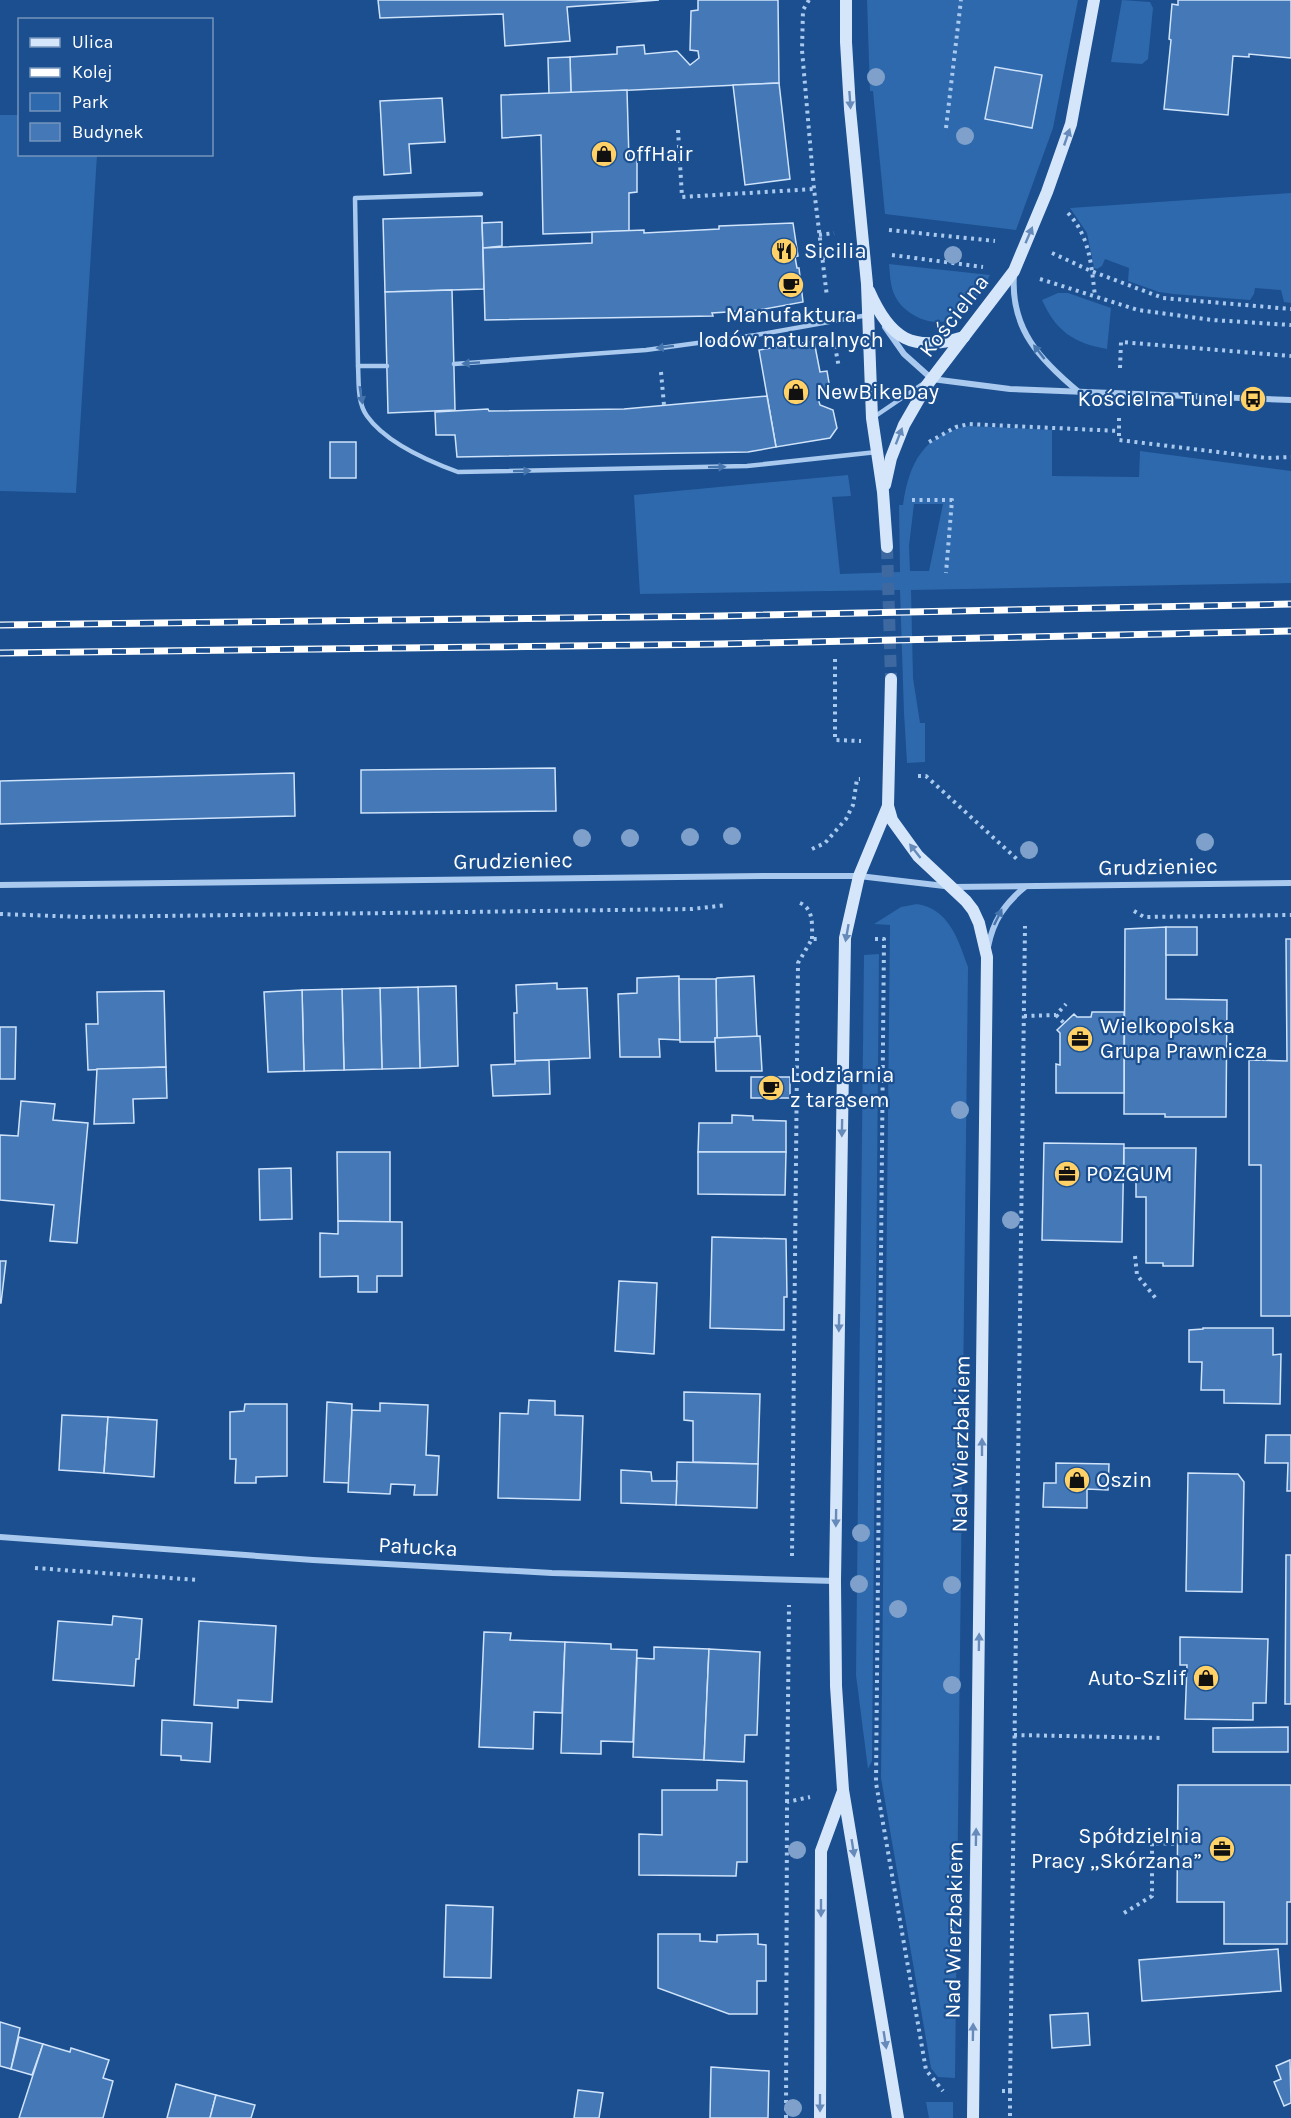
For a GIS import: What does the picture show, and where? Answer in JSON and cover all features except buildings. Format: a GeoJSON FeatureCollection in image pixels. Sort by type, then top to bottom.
{"type":"FeatureCollection","features":[{"type":"Feature","properties":{"kind":"street"},"geometry":{"type":"LineString","coordinates":[[846,0],[850,109],[867,284],[872,418],[883,492],[887,547]]}},
{"type":"Feature","properties":{"kind":"street","name":"Kościelna"},"geometry":{"type":"LineString","coordinates":[[883,492],[891,458],[903,425],[932,379],[1014,271],[1047,192],[1071,124],[1094,0]]}},
{"type":"Feature","properties":{"kind":"street"},"geometry":{"type":"LineString","coordinates":[[1014,271],[1013,293],[1016,314],[1022,327],[1030,341],[1055,372],[1081,393]]}},
{"type":"Feature","properties":{"kind":"street"},"geometry":{"type":"LineString","coordinates":[[867,284],[884,326],[896,344],[912,363],[932,379],[1010,389],[1291,400]]}},
{"type":"Feature","properties":{"kind":"street"},"geometry":{"type":"LineString","coordinates":[[873,299],[885,321],[899,336],[926,344],[964,337]]}},
{"type":"Feature","properties":{"kind":"street","name":"Nad Wierzbakiem"},"geometry":{"type":"LineString","coordinates":[[891,679],[888,806],[892,820],[918,856],[953,887],[973,910],[979,923],[987,957],[973,2118]]}},
{"type":"Feature","properties":{"kind":"street","name":"Nad Wierzbakiem"},"geometry":{"type":"LineString","coordinates":[[888,806],[859,876],[845,938],[835,1581],[836,1686],[843,1790],[898,2118]]}},
{"type":"Feature","properties":{"kind":"street","name":"Grudzieniec"},"geometry":{"type":"LineString","coordinates":[[0,885],[859,876],[953,887],[1291,882]]}},
{"type":"Feature","properties":{"kind":"street"},"geometry":{"type":"LineString","coordinates":[[987,957],[992,931],[1002,909],[1025,887]]}},
{"type":"Feature","properties":{"kind":"street","name":"Pałucka"},"geometry":{"type":"LineString","coordinates":[[0,1537],[313,1560],[552,1573],[835,1581]]}},
{"type":"Feature","properties":{"kind":"street","name":"Nad Wierzbakiem"},"geometry":{"type":"LineString","coordinates":[[820,2118],[821,1851],[843,1790]]}},
{"type":"Feature","properties":{"kind":"lane"},"geometry":{"type":"LineString","coordinates":[[481,194],[355,198],[357,366],[360,399],[366,416],[387,436],[429,462],[458,472],[747,466],[877,452]]}},
{"type":"Feature","properties":{"kind":"lane"},"geometry":{"type":"LineString","coordinates":[[454,364],[659,348],[756,335],[868,315]]}},
{"type":"Feature","properties":{"kind":"lane"},"geometry":{"type":"LineString","coordinates":[[357,366],[387,366]]}},
{"type":"Feature","properties":{"kind":"lane"},"geometry":{"type":"LineString","coordinates":[[872,418],[932,379]]}},
{"type":"Feature","properties":{"kind":"path"},"geometry":{"type":"LineString","coordinates":[[809,0],[803,10],[802,51],[819,235],[840,378]]}},
{"type":"Feature","properties":{"kind":"path"},"geometry":{"type":"LineString","coordinates":[[946,128],[961,0]]}},
{"type":"Feature","properties":{"kind":"path"},"geometry":{"type":"LineString","coordinates":[[678,130],[682,197],[814,189]]}},
{"type":"Feature","properties":{"kind":"path"},"geometry":{"type":"LineString","coordinates":[[1063,207],[1077,223],[1086,241],[1095,296]]}},
{"type":"Feature","properties":{"kind":"path"},"geometry":{"type":"LineString","coordinates":[[819,235],[881,230],[1025,244],[1046,250],[1091,271],[1162,298],[1291,309]]}},
{"type":"Feature","properties":{"kind":"path"},"geometry":{"type":"LineString","coordinates":[[822,258],[884,254],[1014,271],[1138,310],[1212,320],[1291,325]]}},
{"type":"Feature","properties":{"kind":"path"},"geometry":{"type":"LineString","coordinates":[[659,348],[664,405]]}},
{"type":"Feature","properties":{"kind":"path"},"geometry":{"type":"LineString","coordinates":[[926,445],[942,433],[969,424],[1119,431]]}},
{"type":"Feature","properties":{"kind":"path"},"geometry":{"type":"LineString","coordinates":[[901,500],[952,500],[946,573]]}},
{"type":"Feature","properties":{"kind":"path"},"geometry":{"type":"LineString","coordinates":[[835,659],[835,740],[866,741]]}},
{"type":"Feature","properties":{"kind":"path"},"geometry":{"type":"LineString","coordinates":[[0,914],[83,917],[692,909],[734,904]]}},
{"type":"Feature","properties":{"kind":"path"},"geometry":{"type":"LineString","coordinates":[[787,1802],[798,963],[813,939],[884,939],[876,1783],[926,2070],[943,2091],[973,2091]]}},
{"type":"Feature","properties":{"kind":"path"},"geometry":{"type":"LineString","coordinates":[[1024,1016],[1056,1015],[1066,1005]]}},
{"type":"Feature","properties":{"kind":"path"},"geometry":{"type":"LineString","coordinates":[[1056,1015],[1064,1023]]}},
{"type":"Feature","properties":{"kind":"path"},"geometry":{"type":"LineString","coordinates":[[1135,1256],[1137,1275],[1158,1301]]}},
{"type":"Feature","properties":{"kind":"path"},"geometry":{"type":"LineString","coordinates":[[1014,1734],[1164,1738]]}},
{"type":"Feature","properties":{"kind":"path"},"geometry":{"type":"LineString","coordinates":[[1124,1913],[1152,1896],[1152,1843],[1178,1844]]}},
{"type":"Feature","properties":{"kind":"green space"},"geometry":{"type":"Polygon","coordinates":[[[867,0],[1078,0],[1053,128],[1016,230],[885,214],[873,91],[870,91],[867,0]]]}},
{"type":"Feature","properties":{"kind":"green space"},"geometry":{"type":"Polygon","coordinates":[[[1122,0],[1150,2],[1153,8],[1148,59],[1142,64],[1111,62],[1122,0]]]}},
{"type":"Feature","properties":{"kind":"green space"},"geometry":{"type":"Polygon","coordinates":[[[0,115],[18,115],[18,156],[97,156],[76,493],[0,491],[0,115]]]}},
{"type":"Feature","properties":{"kind":"green space"},"geometry":{"type":"Polygon","coordinates":[[[1291,193],[1291,303],[1284,302],[1281,290],[1255,288],[1250,300],[1159,292],[1128,281],[1129,268],[1105,259],[1102,266],[1094,268],[1087,233],[1070,208],[1291,193]]]}},
{"type":"Feature","properties":{"kind":"green space"},"geometry":{"type":"Polygon","coordinates":[[[889,264],[990,275],[976,299],[966,310],[955,318],[938,322],[913,315],[900,303],[892,288],[889,264]]]}},
{"type":"Feature","properties":{"kind":"green space"},"geometry":{"type":"Polygon","coordinates":[[[1058,293],[1068,293],[1111,308],[1107,349],[1075,339],[1053,320],[1042,300],[1058,293]]]}},
{"type":"Feature","properties":{"kind":"green space"},"geometry":{"type":"Polygon","coordinates":[[[969,426],[1052,430],[1052,476],[1139,477],[1140,451],[1291,471],[1291,583],[911,590],[913,678],[920,723],[925,723],[925,762],[907,763],[900,590],[640,594],[634,495],[848,475],[851,496],[832,497],[840,574],[900,572],[899,505],[903,505],[910,476],[921,452],[930,443],[953,430],[969,426]],[[914,504],[909,546],[910,571],[929,571],[943,504],[914,504]]]}},
{"type":"Feature","properties":{"kind":"green space"},"geometry":{"type":"Polygon","coordinates":[[[917,904],[928,907],[945,919],[956,936],[968,967],[955,2078],[938,2077],[931,2068],[881,1778],[890,925],[874,924],[901,907],[917,904]]]}},
{"type":"Feature","properties":{"kind":"green space"},"geometry":{"type":"Polygon","coordinates":[[[879,954],[872,1761],[868,1769],[856,1675],[864,955],[879,954]]]}},
{"type":"Feature","properties":{"kind":"green space"},"geometry":{"type":"Polygon","coordinates":[[[926,2102],[953,2102],[953,2118],[929,2118],[926,2102]]]}},
{"type":"Feature","properties":{"kind":"tunnel"},"geometry":{"type":"LineString","coordinates":[[887,547],[891,679]]}},
{"type":"Feature","properties":{"kind":"railway"},"geometry":{"type":"LineString","coordinates":[[0,625],[720,616],[1291,604]]}},
{"type":"Feature","properties":{"kind":"railway"},"geometry":{"type":"LineString","coordinates":[[0,653],[721,644],[1291,631]]}},
{"type":"Feature","properties":{"kind":"place","name":"offHair"},"geometry":{"type":"Point","coordinates":[604,154]}},
{"type":"Feature","properties":{"kind":"place","name":"Sicilia"},"geometry":{"type":"Point","coordinates":[784,251]}},
{"type":"Feature","properties":{"kind":"place","name":"Manufaktura lodów naturalnych"},"geometry":{"type":"Point","coordinates":[791,285]}},
{"type":"Feature","properties":{"kind":"place","name":"NewBikeDay"},"geometry":{"type":"Point","coordinates":[796,392]}},
{"type":"Feature","properties":{"kind":"place","name":"Kościelna Tunel"},"geometry":{"type":"Point","coordinates":[1253,399]}},
{"type":"Feature","properties":{"kind":"place","name":"Wielkopolska Grupa Prawnicza"},"geometry":{"type":"Point","coordinates":[1080,1039]}},
{"type":"Feature","properties":{"kind":"place","name":"Lodziarnia z tarasem"},"geometry":{"type":"Point","coordinates":[771,1088]}},
{"type":"Feature","properties":{"kind":"place","name":"POZGUM"},"geometry":{"type":"Point","coordinates":[1067,1174]}},
{"type":"Feature","properties":{"kind":"place","name":"Oszin"},"geometry":{"type":"Point","coordinates":[1077,1480]}},
{"type":"Feature","properties":{"kind":"place","name":"Auto-Szlif"},"geometry":{"type":"Point","coordinates":[1206,1678]}},
{"type":"Feature","properties":{"kind":"place","name":"Spółdzielnia Pracy „Skórzana”"},"geometry":{"type":"Point","coordinates":[1222,1849]}}]}
